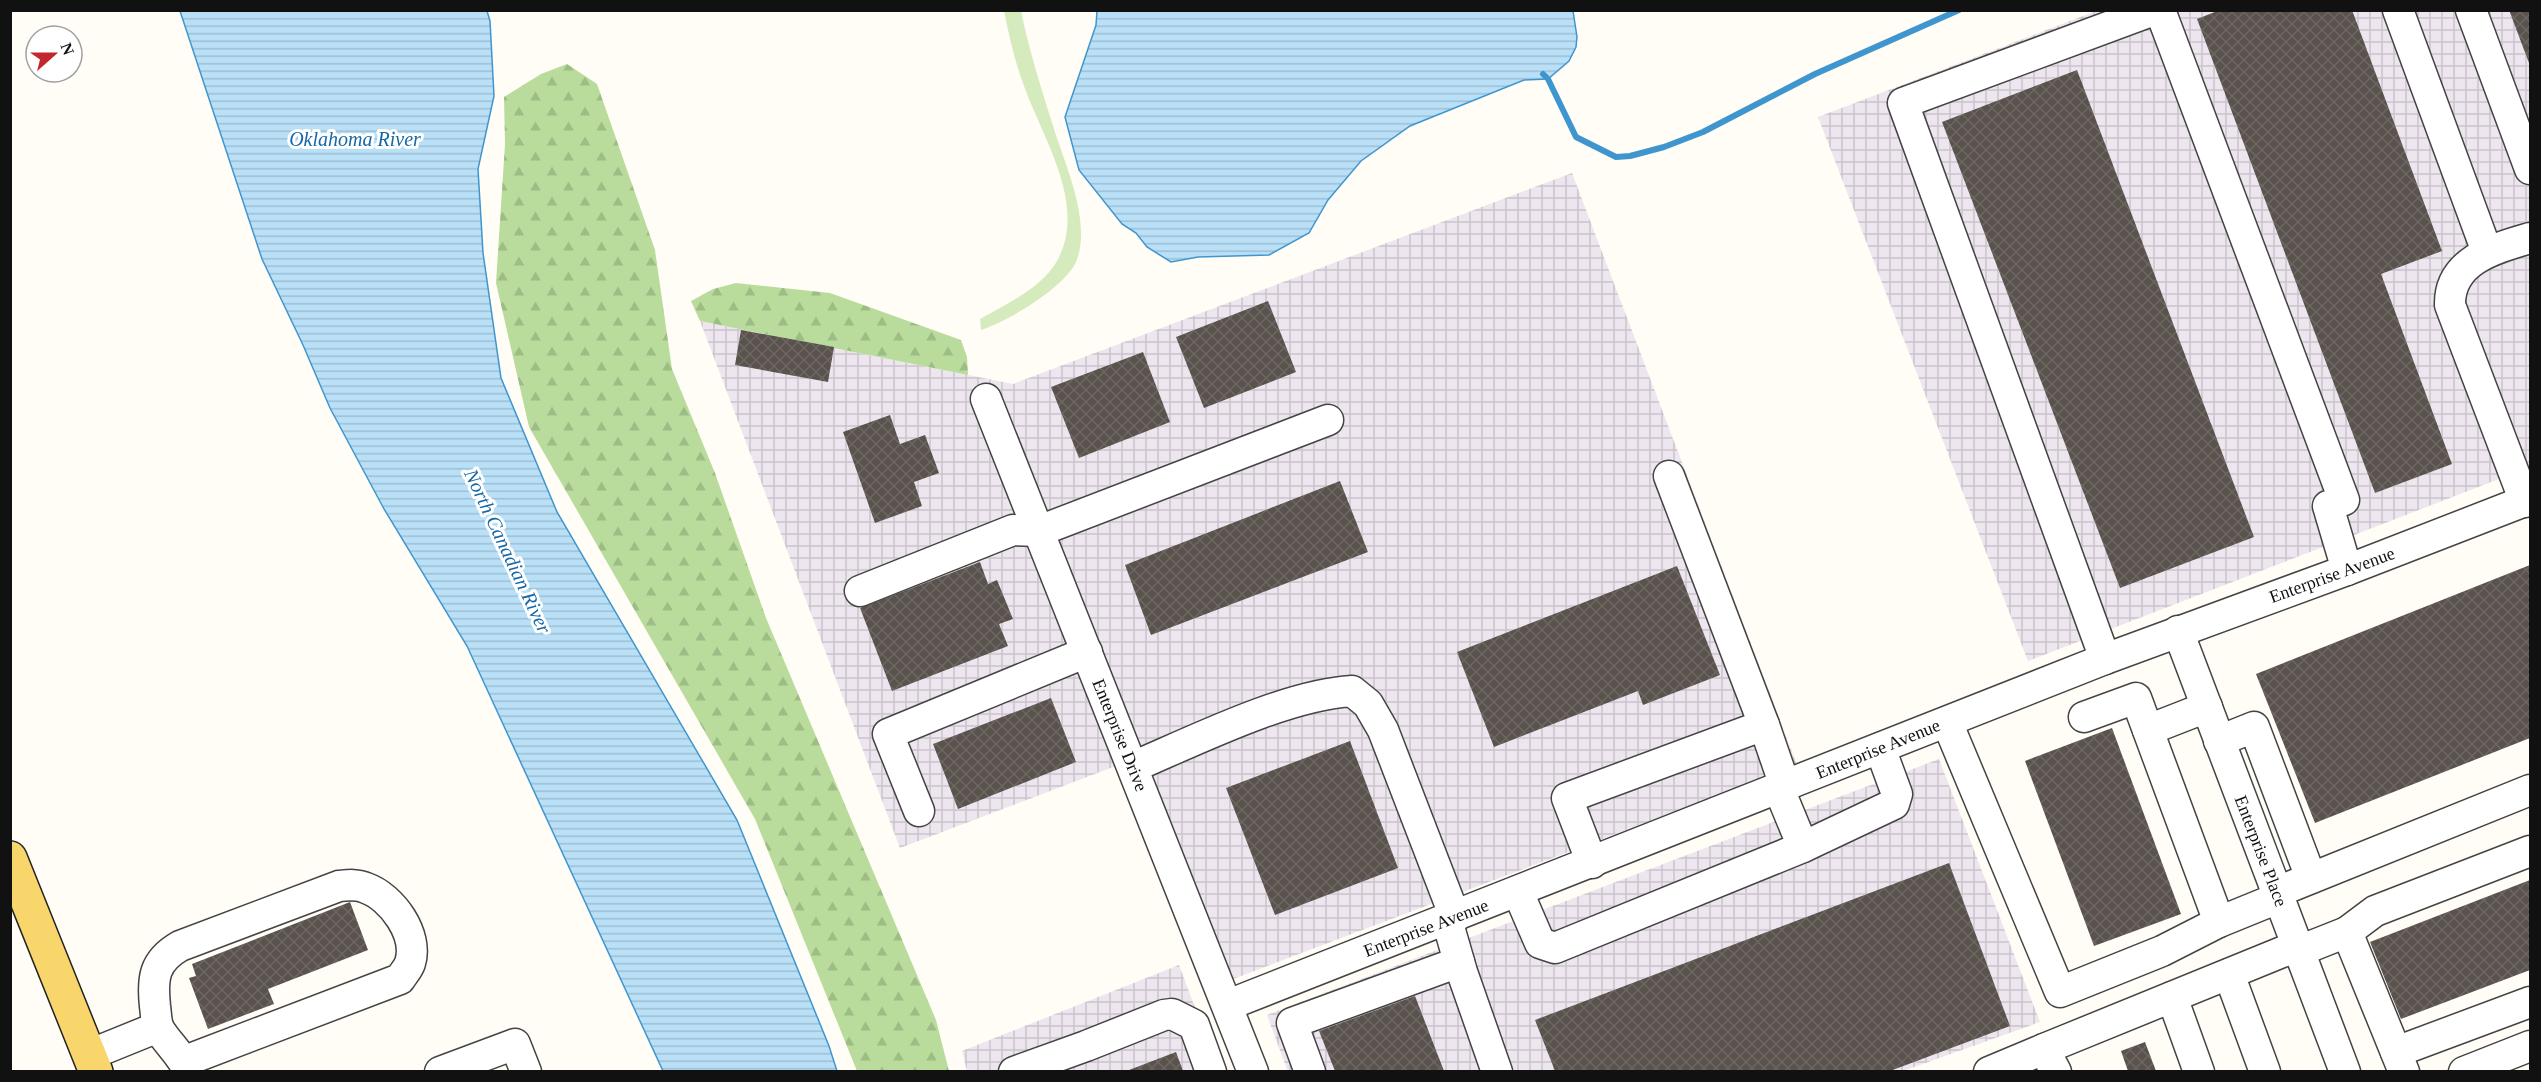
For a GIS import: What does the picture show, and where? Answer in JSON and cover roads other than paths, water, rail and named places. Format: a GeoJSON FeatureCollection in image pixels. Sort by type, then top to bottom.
{"type":"FeatureCollection","features":[{"type":"Feature","properties":{"kind":"main road"},"geometry":{"type":"LineString","coordinates":[[10,858],[93,1063]]}},
{"type":"Feature","properties":{"kind":"street"},"geometry":{"type":"LineString","coordinates":[[2105,659],[1904,103],[2154,10]]}},
{"type":"Feature","properties":{"kind":"street"},"geometry":{"type":"LineString","coordinates":[[2160,10],[2344,500],[2328,506],[2347,570]]}},
{"type":"Feature","properties":{"kind":"street"},"geometry":{"type":"LineString","coordinates":[[2398,10],[2487,252]]}},
{"type":"Feature","properties":{"kind":"street"},"geometry":{"type":"LineString","coordinates":[[2471,10],[2530,170]]}},
{"type":"Feature","properties":{"kind":"street"},"geometry":{"type":"LineString","coordinates":[[2528,500],[2450,305],[2450,291],[2454,280],[2470,263],[2487,252],[2530,238]]}},
{"type":"Feature","properties":{"kind":"street","name":"Enterprise Drive"},"geometry":{"type":"LineString","coordinates":[[986,399],[1253,1071]]}},
{"type":"Feature","properties":{"kind":"street"},"geometry":{"type":"LineString","coordinates":[[860,591],[1014,530],[1039,531],[1328,420]]}},
{"type":"Feature","properties":{"kind":"street"},"geometry":{"type":"LineString","coordinates":[[1669,476],[1764,725],[1803,847]]}},
{"type":"Feature","properties":{"kind":"street","name":"Enterprise Avenue"},"geometry":{"type":"LineString","coordinates":[[1194,1025],[1518,892],[2105,659],[2347,570],[2528,500]]}},
{"type":"Feature","properties":{"kind":"street","name":"Enterprise Place"},"geometry":{"type":"LineString","coordinates":[[2178,631],[2345,1071]]}},
{"type":"Feature","properties":{"kind":"street"},"geometry":{"type":"LineString","coordinates":[[919,812],[888,734],[1087,652]]}},
{"type":"Feature","properties":{"kind":"street"},"geometry":{"type":"LineString","coordinates":[[1133,767],[1257,716],[1326,693],[1352,691],[1368,704],[1383,730],[1451,919],[1459,962],[1497,1071]]}},
{"type":"Feature","properties":{"kind":"street"},"geometry":{"type":"LineString","coordinates":[[2084,717],[2136,698],[2219,922]]}},
{"type":"Feature","properties":{"kind":"street"},"geometry":{"type":"LineString","coordinates":[[2148,730],[2206,707]]}},
{"type":"Feature","properties":{"kind":"street"},"geometry":{"type":"LineString","coordinates":[[1947,722],[2060,992],[2162,951],[2311,878],[2530,790]]}},
{"type":"Feature","properties":{"kind":"street"},"geometry":{"type":"LineString","coordinates":[[1592,863],[1567,798],[1764,725]]}},
{"type":"Feature","properties":{"kind":"street"},"geometry":{"type":"LineString","coordinates":[[2219,741],[2254,727],[2311,878]]}},
{"type":"Feature","properties":{"kind":"street"},"geometry":{"type":"LineString","coordinates":[[1518,892],[1540,943],[1555,948],[1803,847],[1894,804],[1897,794],[1880,748]]}},
{"type":"Feature","properties":{"kind":"street"},"geometry":{"type":"LineString","coordinates":[[1989,1071],[2050,1060],[2172,997],[2347,932],[2375,911],[2530,851]]}},
{"type":"Feature","properties":{"kind":"street"},"geometry":{"type":"LineString","coordinates":[[353,884],[368,888],[381,898],[402,921],[410,936],[412,949],[410,964],[400,979],[187,1066],[158,1027],[154,994],[155,976],[159,963],[168,953],[180,946],[339,886],[353,884]]}},
{"type":"Feature","properties":{"kind":"street"},"geometry":{"type":"LineString","coordinates":[[2347,932],[2400,1062],[2530,1002]]}},
{"type":"Feature","properties":{"kind":"street"},"geometry":{"type":"LineString","coordinates":[[1310,1071],[1292,1023],[1459,962]]}},
{"type":"Feature","properties":{"kind":"street"},"geometry":{"type":"LineString","coordinates":[[2229,974],[2265,1071]]}},
{"type":"Feature","properties":{"kind":"street"},"geometry":{"type":"LineString","coordinates":[[2172,997],[2199,1071]]}},
{"type":"Feature","properties":{"kind":"street"},"geometry":{"type":"LineString","coordinates":[[1014,1071],[1172,1014],[1194,1025],[1211,1071]]}},
{"type":"Feature","properties":{"kind":"street"},"geometry":{"type":"LineString","coordinates":[[93,1063],[158,1027]]}},
{"type":"Feature","properties":{"kind":"street"},"geometry":{"type":"LineString","coordinates":[[440,1071],[515,1044],[525,1071]]}},
{"type":"Feature","properties":{"kind":"street"},"geometry":{"type":"LineString","coordinates":[[2464,1071],[2530,1046]]}},
{"type":"Feature","properties":{"kind":"water","name":"Oklahoma River"},"geometry":{"type":"Polygon","coordinates":[[[180,11],[487,11],[490,21],[494,96],[478,169],[483,253],[501,378],[557,512],[737,820],[829,1046],[837,1071],[663,1071],[467,646],[384,509],[330,408],[262,259],[180,11]]]}},
{"type":"Feature","properties":{"kind":"water"},"geometry":{"type":"Polygon","coordinates":[[[1097,11],[1573,11],[1577,37],[1576,47],[1569,61],[1548,79],[1524,80],[1410,126],[1361,161],[1328,200],[1309,233],[1269,255],[1198,257],[1171,262],[1147,247],[1136,233],[1122,224],[1079,170],[1065,117],[1096,25],[1097,11]]]}},
{"type":"Feature","properties":{"kind":"waterway"},"geometry":{"type":"LineString","coordinates":[[1543,74],[1548,79],[1576,137],[1616,157],[1630,156],[1664,147],[1703,132],[1815,74],[1959,10]]}},
{"type":"Feature","properties":{"kind":"water label","name":"North Canadian River"},"geometry":{"type":"Point","coordinates":[508,551]}}]}
